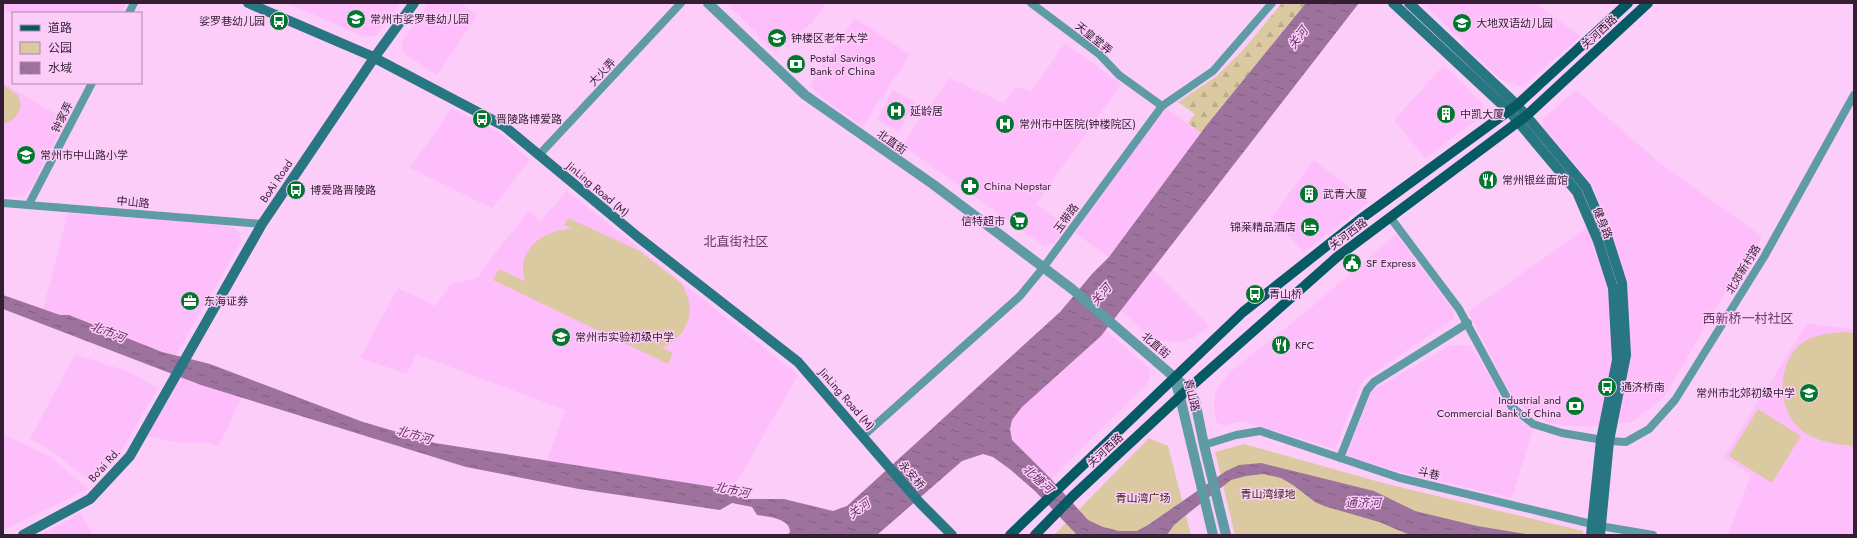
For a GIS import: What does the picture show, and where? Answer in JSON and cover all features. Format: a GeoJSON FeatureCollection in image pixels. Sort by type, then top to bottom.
{"type":"FeatureCollection","features":[{"type":"Feature","properties":{"kind":"main road","name":"JinLing Road (M)"},"geometry":{"type":"LineString","coordinates":[[248,3],[371,57],[504,126],[638,238],[798,362],[886,462]]}},
{"type":"Feature","properties":{"kind":"main road"},"geometry":{"type":"LineString","coordinates":[[371,57],[406,3]]}},
{"type":"Feature","properties":{"kind":"main road","name":"BoAi Road"},"geometry":{"type":"LineString","coordinates":[[172,381],[262,224],[371,57],[414,3]]}},
{"type":"Feature","properties":{"kind":"main road","name":"健身路"},"geometry":{"type":"LineString","coordinates":[[1393,3],[1509,111],[1522,119],[1586,187],[1607,236],[1622,283],[1626,355],[1605,440],[1597,529],[1591,535]]}},
{"type":"Feature","properties":{"kind":"main road","name":"健身路"},"geometry":{"type":"LineString","coordinates":[[1408,3],[1517,105],[1522,119]]}},
{"type":"Feature","properties":{"kind":"main road","name":"关河西路"},"geometry":{"type":"LineString","coordinates":[[1010,535],[1242,312],[1362,218],[1517,105],[1628,3]]}},
{"type":"Feature","properties":{"kind":"main road","name":"关河西路"},"geometry":{"type":"LineString","coordinates":[[1035,535],[1072,496],[1188,389],[1337,257],[1522,119],[1648,3]]}},
{"type":"Feature","properties":{"kind":"main road","name":"Bo'ai Rd."},"geometry":{"type":"LineString","coordinates":[[23,535],[90,499],[130,456],[172,381]]}},
{"type":"Feature","properties":{"kind":"main road","name":"永安桥"},"geometry":{"type":"LineString","coordinates":[[886,462],[920,503],[952,535]]}},
{"type":"Feature","properties":{"kind":"street"},"geometry":{"type":"LineString","coordinates":[[130,12],[134,3]]}},
{"type":"Feature","properties":{"kind":"street","name":"大火弄"},"geometry":{"type":"LineString","coordinates":[[538,155],[681,3]]}},
{"type":"Feature","properties":{"kind":"street","name":"北直街"},"geometry":{"type":"LineString","coordinates":[[708,3],[805,95],[934,185],[1072,289],[1174,377]]}},
{"type":"Feature","properties":{"kind":"street","name":"天皇堂弄"},"geometry":{"type":"LineString","coordinates":[[1031,3],[1099,54],[1119,75],[1162,106]]}},
{"type":"Feature","properties":{"kind":"street","name":"玉带路"},"geometry":{"type":"LineString","coordinates":[[863,436],[1020,296],[1043,268],[1162,106],[1213,71],[1272,3]]}},
{"type":"Feature","properties":{"kind":"street","name":"钟家弄"},"geometry":{"type":"LineString","coordinates":[[29,204],[91,84]]}},
{"type":"Feature","properties":{"kind":"street","name":"北郊新村路"},"geometry":{"type":"LineString","coordinates":[[1390,217],[1459,309],[1512,407],[1533,424],[1562,433],[1626,442],[1650,429],[1675,400],[1764,257],[1853,98]]}},
{"type":"Feature","properties":{"kind":"street","name":"中山路"},"geometry":{"type":"LineString","coordinates":[[3,203],[262,224]]}},
{"type":"Feature","properties":{"kind":"street"},"geometry":{"type":"LineString","coordinates":[[1340,458],[1367,390],[1374,382],[1468,324]]}},
{"type":"Feature","properties":{"kind":"street","name":"青山路"},"geometry":{"type":"LineString","coordinates":[[1174,377],[1188,389],[1195,401],[1210,472],[1226,535]]}},
{"type":"Feature","properties":{"kind":"street","name":"青山路"},"geometry":{"type":"LineString","coordinates":[[1174,377],[1200,476],[1213,535]]}},
{"type":"Feature","properties":{"kind":"street","name":"斗巷"},"geometry":{"type":"LineString","coordinates":[[1204,446],[1236,435],[1260,431],[1400,478],[1597,529],[1653,535]]}},
{"type":"Feature","properties":{"kind":"shaded area"},"geometry":{"type":"Polygon","coordinates":[[[3,3],[126,3],[122,12],[12,12],[12,13],[3,8],[3,3]]]}},
{"type":"Feature","properties":{"kind":"shaded area","name":"常州市娑罗巷幼儿园"},"geometry":{"type":"Polygon","coordinates":[[[287,3],[401,3],[377,35],[365,37],[287,3]]]}},
{"type":"Feature","properties":{"kind":"shaded area"},"geometry":{"type":"Polygon","coordinates":[[[429,3],[460,3],[477,15],[437,75],[404,53],[402,46],[402,41],[429,3]]]}},
{"type":"Feature","properties":{"kind":"shaded area","name":"钟楼区老年大学"},"geometry":{"type":"Polygon","coordinates":[[[726,3],[826,3],[812,23],[775,52],[726,3]]]}},
{"type":"Feature","properties":{"kind":"shaded area"},"geometry":{"type":"Polygon","coordinates":[[[1422,3],[1534,3],[1581,36],[1522,87],[1500,79],[1463,45],[1464,42],[1422,3]]]}},
{"type":"Feature","properties":{"kind":"shaded area"},"geometry":{"type":"Polygon","coordinates":[[[855,18],[910,55],[862,127],[816,93],[811,82],[855,18]]]}},
{"type":"Feature","properties":{"kind":"shaded area","name":"常州市中医院(钟楼院区)"},"geometry":{"type":"Polygon","coordinates":[[[1065,43],[1121,84],[1036,204],[1067,226],[1054,243],[1044,246],[902,145],[949,78],[1004,103],[1015,86],[1031,92],[1065,43]]]}},
{"type":"Feature","properties":{"kind":"shaded area"},"geometry":{"type":"Polygon","coordinates":[[[1444,65],[1484,105],[1481,117],[1425,158],[1394,120],[1444,65]]]}},
{"type":"Feature","properties":{"kind":"shaded area","name":"常州市中山路小学"},"geometry":{"type":"Polygon","coordinates":[[[3,83],[66,120],[30,190],[21,197],[3,196],[3,83]]]}},
{"type":"Feature","properties":{"kind":"shaded area","name":"延龄居"},"geometry":{"type":"Polygon","coordinates":[[[893,90],[915,102],[899,132],[877,120],[893,90]]]}},
{"type":"Feature","properties":{"kind":"shaded area"},"geometry":{"type":"Polygon","coordinates":[[[1576,90],[1661,164],[1762,236],[1724,295],[1664,397],[1632,422],[1588,427],[1551,424],[1530,413],[1512,397],[1468,312],[1588,227],[1592,240],[1611,228],[1592,185],[1543,127],[1544,118],[1576,90]]]}},
{"type":"Feature","properties":{"kind":"shaded area"},"geometry":{"type":"Polygon","coordinates":[[[1165,107],[1201,133],[1109,257],[1075,233],[1165,107]]]}},
{"type":"Feature","properties":{"kind":"shaded area"},"geometry":{"type":"Polygon","coordinates":[[[452,108],[498,132],[530,160],[492,208],[410,168],[452,108]]]}},
{"type":"Feature","properties":{"kind":"shaded area"},"geometry":{"type":"Polygon","coordinates":[[[1314,160],[1369,202],[1304,252],[1271,218],[1314,160]]]}},
{"type":"Feature","properties":{"kind":"shaded area","name":"常州市实验初级中学"},"geometry":{"type":"Polygon","coordinates":[[[567,191],[798,375],[730,494],[720,488],[547,461],[565,410],[416,354],[407,374],[360,358],[398,288],[435,306],[451,284],[478,278],[491,258],[529,211],[540,221],[567,191]]]}},
{"type":"Feature","properties":{"kind":"shaded area"},"geometry":{"type":"Polygon","coordinates":[[[68,213],[229,225],[236,229],[240,235],[241,242],[175,356],[69,315],[60,315],[43,309],[68,213]]]}},
{"type":"Feature","properties":{"kind":"shaded area"},"geometry":{"type":"Polygon","coordinates":[[[1396,234],[1454,311],[1454,319],[1363,380],[1335,449],[1242,421],[1224,426],[1216,422],[1214,407],[1215,392],[1230,372],[1308,310],[1396,234]]]}},
{"type":"Feature","properties":{"kind":"shaded area"},"geometry":{"type":"Polygon","coordinates":[[[1153,270],[1209,326],[1195,337],[1179,342],[1156,340],[1141,330],[1121,310],[1153,270]]]}},
{"type":"Feature","properties":{"kind":"shaded area","name":"常州市北郊初级中学"},"geometry":{"type":"Polygon","coordinates":[[[1807,324],[1854,329],[1854,535],[1728,535],[1751,474],[1723,458],[1807,324]]]}},
{"type":"Feature","properties":{"kind":"shaded area"},"geometry":{"type":"Polygon","coordinates":[[[1105,330],[1149,368],[1151,375],[1147,384],[1051,479],[1012,440],[1010,429],[1012,420],[1022,407],[1105,330]]]}},
{"type":"Feature","properties":{"kind":"shaded area"},"geometry":{"type":"Polygon","coordinates":[[[1451,345],[1471,345],[1511,413],[1533,430],[1512,498],[1404,473],[1346,456],[1372,390],[1451,345]]]}},
{"type":"Feature","properties":{"kind":"shaded area"},"geometry":{"type":"Polygon","coordinates":[[[75,354],[130,372],[158,388],[121,451],[93,484],[56,454],[30,439],[75,354]]]}},
{"type":"Feature","properties":{"kind":"shaded area"},"geometry":{"type":"Polygon","coordinates":[[[180,376],[242,397],[219,446],[210,443],[180,443],[146,436],[180,376]]]}},
{"type":"Feature","properties":{"kind":"shaded area"},"geometry":{"type":"Polygon","coordinates":[[[3,434],[51,457],[88,489],[3,530],[3,434]]]}},
{"type":"Feature","properties":{"kind":"shaded area"},"geometry":{"type":"Polygon","coordinates":[[[81,513],[93,535],[40,535],[81,513]]]}},
{"type":"Feature","properties":{"kind":"green space"},"geometry":{"type":"Polygon","coordinates":[[[1282,3],[1306,3],[1201,133],[1188,123],[1195,114],[1178,102],[1217,76],[1244,49],[1282,3]]]}},
{"type":"Feature","properties":{"kind":"green space"},"geometry":{"type":"Polygon","coordinates":[[[3,85],[18,95],[21,106],[15,118],[10,122],[3,124],[3,85]]]}},
{"type":"Feature","properties":{"kind":"green space"},"geometry":{"type":"Polygon","coordinates":[[[568,218],[638,250],[682,284],[688,297],[690,309],[688,321],[682,333],[671,343],[662,348],[673,353],[668,364],[493,280],[499,269],[525,281],[523,270],[524,260],[528,251],[534,243],[542,237],[562,230],[572,229],[564,225],[568,218]]]}},
{"type":"Feature","properties":{"kind":"green space"},"geometry":{"type":"Polygon","coordinates":[[[1831,333],[1854,333],[1854,446],[1824,441],[1807,434],[1798,427],[1790,417],[1783,395],[1784,371],[1795,350],[1811,338],[1831,333]]]}},
{"type":"Feature","properties":{"kind":"green space"},"geometry":{"type":"Polygon","coordinates":[[[1758,409],[1801,436],[1772,483],[1729,456],[1758,409]]]}},
{"type":"Feature","properties":{"kind":"green space","name":"青山湾广场"},"geometry":{"type":"Polygon","coordinates":[[[1149,438],[1168,446],[1191,535],[1054,535],[1149,438]]]}},
{"type":"Feature","properties":{"kind":"green space","name":"青山湾绿地"},"geometry":{"type":"Polygon","coordinates":[[[1244,444],[1387,484],[1583,531],[1583,535],[1235,535],[1215,452],[1244,444]]]}},
{"type":"Feature","properties":{"kind":"water"},"geometry":{"type":"Polygon","coordinates":[[[1306,3],[1359,3],[1101,336],[1022,407],[1012,420],[1010,429],[1012,440],[1051,479],[1088,520],[1103,527],[1119,531],[1137,531],[1148,525],[1226,471],[1239,465],[1261,463],[1374,491],[1415,511],[1477,526],[1532,535],[1410,535],[1379,522],[1324,506],[1315,502],[1293,485],[1281,478],[1263,474],[1231,480],[1174,525],[1167,535],[1077,535],[1035,491],[1011,470],[993,457],[983,454],[962,461],[877,535],[787,535],[790,532],[789,527],[786,524],[778,519],[757,515],[752,507],[732,503],[720,510],[579,489],[466,467],[201,385],[3,309],[3,295],[60,315],[69,315],[162,352],[210,364],[363,422],[435,443],[720,488],[735,496],[749,499],[784,499],[833,511],[847,506],[1060,312],[1092,274],[1109,257],[1206,126],[1306,3]]]}},
{"type":"Feature","properties":{"kind":"place","name":"常州市娑罗巷幼儿园"},"geometry":{"type":"Point","coordinates":[356,19]}},
{"type":"Feature","properties":{"kind":"place","name":"娑罗巷幼儿园"},"geometry":{"type":"Point","coordinates":[279,21]}},
{"type":"Feature","properties":{"kind":"place","name":"大地双语幼儿园"},"geometry":{"type":"Point","coordinates":[1462,23]}},
{"type":"Feature","properties":{"kind":"place","name":"钟楼区老年大学"},"geometry":{"type":"Point","coordinates":[777,38]}},
{"type":"Feature","properties":{"kind":"place","name":"Postal Savings Bank of China"},"geometry":{"type":"Point","coordinates":[796,64]}},
{"type":"Feature","properties":{"kind":"place","name":"延龄居"},"geometry":{"type":"Point","coordinates":[896,111]}},
{"type":"Feature","properties":{"kind":"place","name":"中凯大厦"},"geometry":{"type":"Point","coordinates":[1446,114]}},
{"type":"Feature","properties":{"kind":"place","name":"晋陵路博爱路"},"geometry":{"type":"Point","coordinates":[482,119]}},
{"type":"Feature","properties":{"kind":"place","name":"常州市中医院(钟楼院区)"},"geometry":{"type":"Point","coordinates":[1005,124]}},
{"type":"Feature","properties":{"kind":"place","name":"常州市中山路小学"},"geometry":{"type":"Point","coordinates":[26,155]}},
{"type":"Feature","properties":{"kind":"place","name":"常州银丝面馆"},"geometry":{"type":"Point","coordinates":[1488,180]}},
{"type":"Feature","properties":{"kind":"place","name":"China Nepstar"},"geometry":{"type":"Point","coordinates":[970,186]}},
{"type":"Feature","properties":{"kind":"place","name":"博爱路晋陵路"},"geometry":{"type":"Point","coordinates":[296,190]}},
{"type":"Feature","properties":{"kind":"place","name":"武青大厦"},"geometry":{"type":"Point","coordinates":[1309,194]}},
{"type":"Feature","properties":{"kind":"place","name":"信特超市"},"geometry":{"type":"Point","coordinates":[1019,221]}},
{"type":"Feature","properties":{"kind":"place","name":"锦莱精品酒店"},"geometry":{"type":"Point","coordinates":[1310,227]}},
{"type":"Feature","properties":{"kind":"place","name":"SF Express"},"geometry":{"type":"Point","coordinates":[1352,263]}},
{"type":"Feature","properties":{"kind":"place","name":"青山桥"},"geometry":{"type":"Point","coordinates":[1255,294]}},
{"type":"Feature","properties":{"kind":"place","name":"东海证券"},"geometry":{"type":"Point","coordinates":[190,301]}},
{"type":"Feature","properties":{"kind":"place","name":"常州市实验初级中学"},"geometry":{"type":"Point","coordinates":[561,337]}},
{"type":"Feature","properties":{"kind":"place","name":"KFC"},"geometry":{"type":"Point","coordinates":[1281,345]}},
{"type":"Feature","properties":{"kind":"place","name":"通济桥南"},"geometry":{"type":"Point","coordinates":[1607,387]}},
{"type":"Feature","properties":{"kind":"place","name":"常州市北郊初级中学"},"geometry":{"type":"Point","coordinates":[1809,393]}},
{"type":"Feature","properties":{"kind":"place","name":"Industrial and Commercial Bank of China"},"geometry":{"type":"Point","coordinates":[1575,406]}},
{"type":"Feature","properties":{"kind":"district","name":"北直街社区"},"geometry":{"type":"Point","coordinates":[736,241]}},
{"type":"Feature","properties":{"kind":"district","name":"西新桥一村社区"},"geometry":{"type":"Point","coordinates":[1748,318]}},
{"type":"Feature","properties":{"kind":"water label","name":"关河"},"geometry":{"type":"Point","coordinates":[1298,38]}},
{"type":"Feature","properties":{"kind":"water label","name":"关河"},"geometry":{"type":"Point","coordinates":[1101,295]}},
{"type":"Feature","properties":{"kind":"water label","name":"北市河"},"geometry":{"type":"Point","coordinates":[108,332]}},
{"type":"Feature","properties":{"kind":"water label","name":"北市河"},"geometry":{"type":"Point","coordinates":[414,435]}},
{"type":"Feature","properties":{"kind":"water label","name":"北塘河"},"geometry":{"type":"Point","coordinates":[1038,479]}},
{"type":"Feature","properties":{"kind":"water label","name":"北市河"},"geometry":{"type":"Point","coordinates":[732,490]}},
{"type":"Feature","properties":{"kind":"water label","name":"通济河"},"geometry":{"type":"Point","coordinates":[1363,503]}},
{"type":"Feature","properties":{"kind":"water label","name":"关河"},"geometry":{"type":"Point","coordinates":[859,509]}}]}
